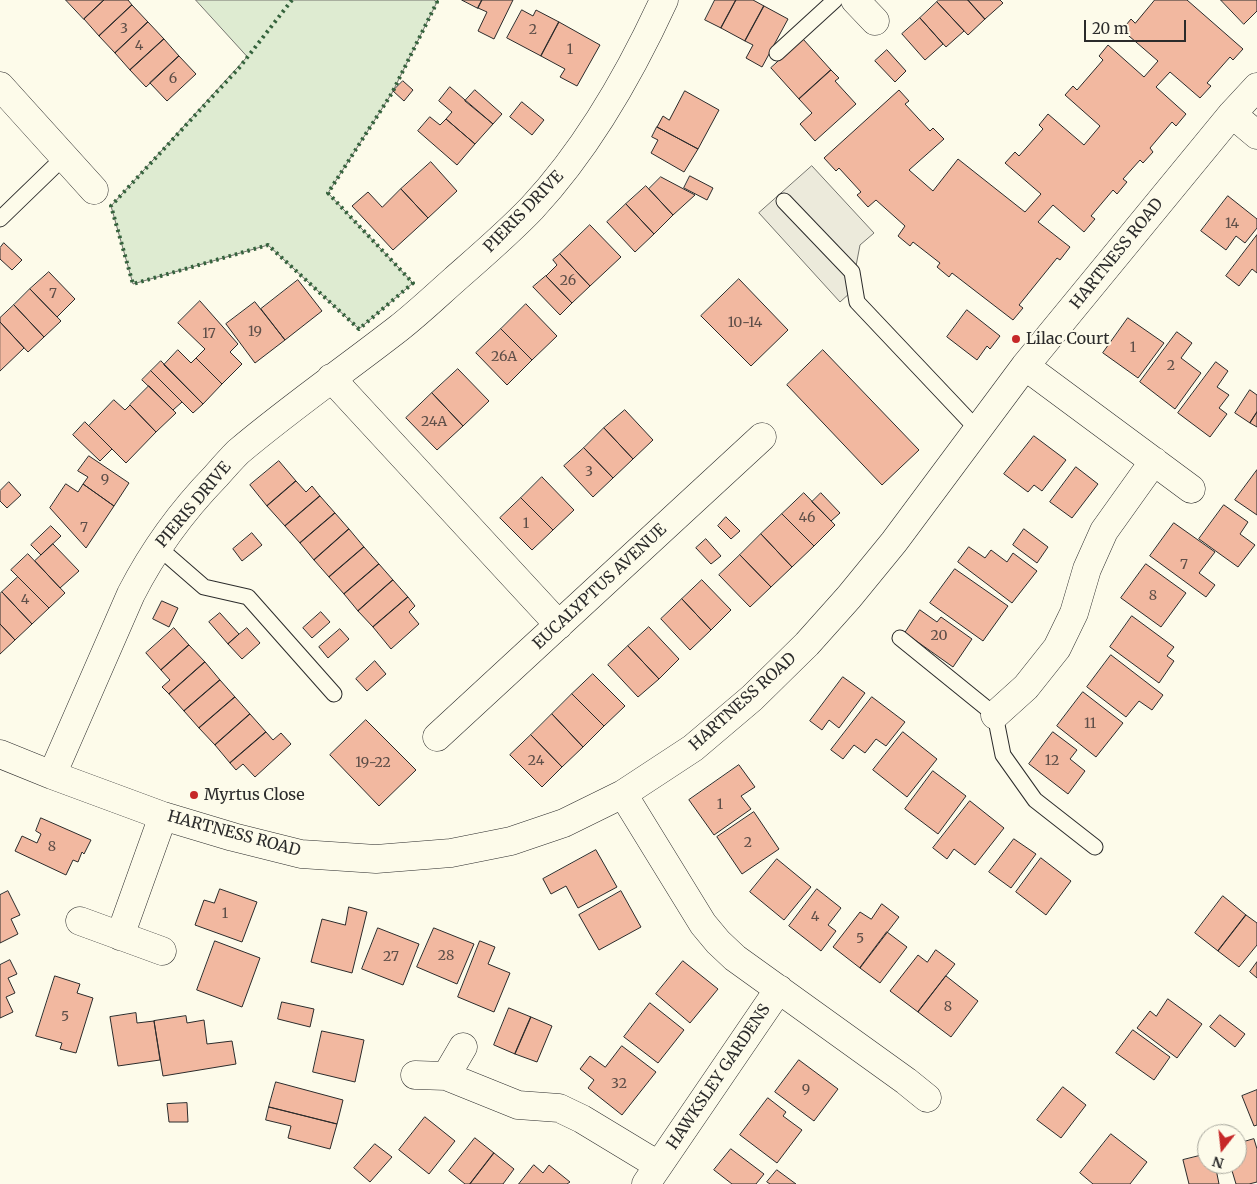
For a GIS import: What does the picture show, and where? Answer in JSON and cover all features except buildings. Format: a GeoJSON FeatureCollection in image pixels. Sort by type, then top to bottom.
{"type":"FeatureCollection","features":[{"type":"Feature","properties":{"kind":"street"},"geometry":{"type":"LineString","coordinates":[[855,0],[875,21]]}},
{"type":"Feature","properties":{"kind":"street","name":"PIERIS DRIVE"},"geometry":{"type":"LineString","coordinates":[[52,775],[131,594],[143,571],[158,547],[201,491],[237,454],[330,378],[399,327],[487,251],[532,208],[570,162],[606,110],[640,53],[662,1]]}},
{"type":"Feature","properties":{"kind":"street"},"geometry":{"type":"LineString","coordinates":[[0,86],[94,190]]}},
{"type":"Feature","properties":{"kind":"street","name":"HARTNESS ROAD"},"geometry":{"type":"LineString","coordinates":[[0,754],[163,816],[233,837],[302,854],[376,859],[451,853],[512,841],[564,823],[623,794],[693,748],[752,698],[807,644],[894,542],[1025,366],[1232,114],[1257,87]]}},
{"type":"Feature","properties":{"kind":"street"},"geometry":{"type":"LineString","coordinates":[[1232,114],[1257,135]]}},
{"type":"Feature","properties":{"kind":"street"},"geometry":{"type":"LineString","coordinates":[[1025,366],[1191,489]]}},
{"type":"Feature","properties":{"kind":"street"},"geometry":{"type":"LineString","coordinates":[[330,378],[559,625]]}},
{"type":"Feature","properties":{"kind":"street","name":"EUCALYPTUS AVENUE"},"geometry":{"type":"LineString","coordinates":[[437,737],[762,437]]}},
{"type":"Feature","properties":{"kind":"street"},"geometry":{"type":"LineString","coordinates":[[995,714],[1026,686],[1057,648],[1074,613],[1087,569],[1104,531],[1154,462]]}},
{"type":"Feature","properties":{"kind":"street","name":"HAWKSLEY GARDENS"},"geometry":{"type":"LineString","coordinates":[[623,794],[703,924],[718,942],[735,958],[927,1098]]}},
{"type":"Feature","properties":{"kind":"street"},"geometry":{"type":"LineString","coordinates":[[120,936],[163,816]]}},
{"type":"Feature","properties":{"kind":"street"},"geometry":{"type":"LineString","coordinates":[[80,921],[162,951]]}},
{"type":"Feature","properties":{"kind":"street","name":"HAWKSLEY GARDENS"},"geometry":{"type":"LineString","coordinates":[[415,1075],[446,1076],[518,1104],[559,1108],[582,1119],[652,1175],[779,989]]}},
{"type":"Feature","properties":{"kind":"street"},"geometry":{"type":"LineString","coordinates":[[446,1076],[463,1047]]}},
{"type":"Feature","properties":{"kind":"lane"},"geometry":{"type":"LineString","coordinates":[[777,54],[835,0]]}},
{"type":"Feature","properties":{"kind":"lane"},"geometry":{"type":"LineString","coordinates":[[0,219],[64,157]]}},
{"type":"Feature","properties":{"kind":"lane"},"geometry":{"type":"LineString","coordinates":[[784,201],[852,272],[857,302],[978,430]]}},
{"type":"Feature","properties":{"kind":"lane"},"geometry":{"type":"LineString","coordinates":[[158,547],[204,587],[248,597],[334,694]]}},
{"type":"Feature","properties":{"kind":"lane"},"geometry":{"type":"LineString","coordinates":[[900,638],[995,714],[1003,755],[1035,800],[1094,847]]}},
{"type":"Feature","properties":{"kind":"green space"},"geometry":{"type":"Polygon","coordinates":[[[196,0],[434,0],[437,2],[392,93],[328,193],[413,283],[359,329],[268,245],[133,284],[111,206],[247,57],[196,0]]]}},
{"type":"Feature","properties":{"kind":"shaded area"},"geometry":{"type":"Polygon","coordinates":[[[812,166],[874,233],[860,245],[851,292],[840,302],[759,213],[812,166]]]}},
{"type":"Feature","properties":{"kind":"hedge"},"geometry":{"type":"LineString","coordinates":[[292,0],[239,68],[111,206],[133,284],[268,245],[359,329],[413,283],[328,193],[392,93],[437,2],[434,0]]}},
{"type":"Feature","properties":{"kind":"place","name":"Lilac Court"},"geometry":{"type":"Point","coordinates":[1016,339]}},
{"type":"Feature","properties":{"kind":"place","name":"Myrtus Close"},"geometry":{"type":"Point","coordinates":[194,795]}}]}
